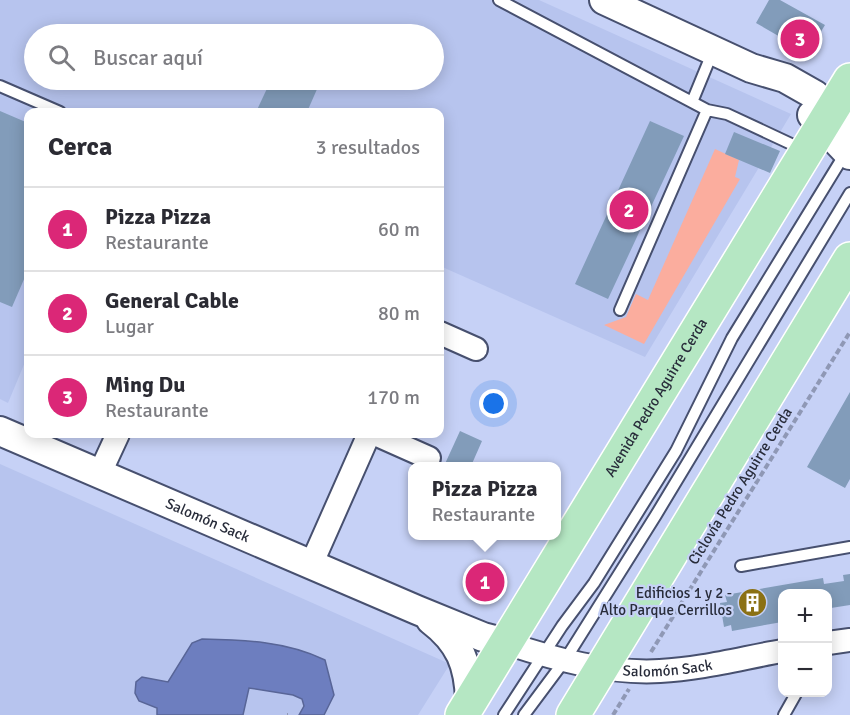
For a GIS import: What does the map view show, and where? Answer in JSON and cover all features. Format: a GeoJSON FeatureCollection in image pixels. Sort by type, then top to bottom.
{"type":"FeatureCollection","features":[{"type":"Feature","properties":{"kind":"main road","name":"Avenida Pedro Aguirre Cerda"},"geometry":{"type":"LineString","coordinates":[[466,708],[506,643],[837,137],[850,80]]}},
{"type":"Feature","properties":{"kind":"main road"},"geometry":{"type":"LineString","coordinates":[[573,715],[850,260]]}},
{"type":"Feature","properties":{"kind":"street"},"geometry":{"type":"LineString","coordinates":[[604,0],[751,68],[785,78],[815,95],[837,137]]}},
{"type":"Feature","properties":{"kind":"street"},"geometry":{"type":"LineString","coordinates":[[444,335],[476,350]]}},
{"type":"Feature","properties":{"kind":"street","name":"Salomón Sack"},"geometry":{"type":"LineString","coordinates":[[0,431],[417,610],[483,636],[543,655],[603,667],[640,671],[684,668],[778,652]]}},
{"type":"Feature","properties":{"kind":"street"},"geometry":{"type":"LineString","coordinates":[[99,475],[116,438]]}},
{"type":"Feature","properties":{"kind":"street"},"geometry":{"type":"LineString","coordinates":[[311,566],[367,438]]}},
{"type":"Feature","properties":{"kind":"street"},"geometry":{"type":"LineString","coordinates":[[384,438],[429,458]]}},
{"type":"Feature","properties":{"kind":"street","name":"Salomón Sack"},"geometry":{"type":"LineString","coordinates":[[417,610],[442,629],[455,643],[467,671],[466,708]]}},
{"type":"Feature","properties":{"kind":"street"},"geometry":{"type":"LineString","coordinates":[[832,643],[850,640]]}},
{"type":"Feature","properties":{"kind":"lane"},"geometry":{"type":"LineString","coordinates":[[499,0],[707,110],[837,137],[676,451],[594,583],[504,715]]}},
{"type":"Feature","properties":{"kind":"lane"},"geometry":{"type":"LineString","coordinates":[[692,102],[713,50]]}},
{"type":"Feature","properties":{"kind":"lane"},"geometry":{"type":"LineString","coordinates":[[0,86],[51,108]]}},
{"type":"Feature","properties":{"kind":"lane"},"geometry":{"type":"LineString","coordinates":[[620,310],[707,110]]}},
{"type":"Feature","properties":{"kind":"lane"},"geometry":{"type":"LineString","coordinates":[[524,715],[565,660],[656,515],[850,193]]}},
{"type":"Feature","properties":{"kind":"lane"},"geometry":{"type":"LineString","coordinates":[[741,566],[850,547]]}},
{"type":"Feature","properties":{"kind":"lane"},"geometry":{"type":"LineString","coordinates":[[784,715],[795,697]]}},
{"type":"Feature","properties":{"kind":"path","name":"Ciclovía Pedro Aguirre Cerda"},"geometry":{"type":"LineString","coordinates":[[613,715],[850,332]]}},
{"type":"Feature","properties":{"kind":"shaded area"},"geometry":{"type":"Polygon","coordinates":[[[0,0],[539,0],[791,114],[645,357],[444,268],[444,108],[24,108],[24,365],[8,403],[0,399],[0,0]]]}},
{"type":"Feature","properties":{"kind":"shaded area"},"geometry":{"type":"Polygon","coordinates":[[[715,149],[739,160],[735,177],[740,179],[644,344],[604,325],[626,317],[636,294],[648,300],[715,149]]]}},
{"type":"Feature","properties":{"kind":"shaded area"},"geometry":{"type":"Polygon","coordinates":[[[0,464],[450,664],[418,715],[0,715],[0,464]]]}},
{"type":"Feature","properties":{"kind":"shaded area"},"geometry":{"type":"Polygon","coordinates":[[[202,639],[280,645],[325,660],[334,695],[324,715],[299,715],[304,706],[302,699],[293,695],[249,688],[243,715],[157,715],[157,708],[139,701],[135,693],[136,682],[142,677],[168,682],[192,643],[202,639]]]}},
{"type":"Feature","properties":{"kind":"building"},"geometry":{"type":"Polygon","coordinates":[[[769,0],[780,0],[825,25],[808,53],[756,23],[769,0]]]}},
{"type":"Feature","properties":{"kind":"building"},"geometry":{"type":"Polygon","coordinates":[[[266,90],[317,90],[309,108],[258,108],[266,90]]]}},
{"type":"Feature","properties":{"kind":"building"},"geometry":{"type":"Polygon","coordinates":[[[0,111],[24,121],[24,279],[12,307],[0,302],[0,111]]]}},
{"type":"Feature","properties":{"kind":"building"},"geometry":{"type":"Polygon","coordinates":[[[650,121],[684,136],[608,299],[575,284],[650,121]]]}},
{"type":"Feature","properties":{"kind":"building"},"geometry":{"type":"Polygon","coordinates":[[[734,132],[780,151],[770,173],[725,154],[734,132]]]}},
{"type":"Feature","properties":{"kind":"building"},"geometry":{"type":"Polygon","coordinates":[[[850,392],[850,479],[845,488],[807,467],[850,392]]]}},
{"type":"Feature","properties":{"kind":"building"},"geometry":{"type":"Polygon","coordinates":[[[460,431],[482,441],[473,462],[446,462],[460,431]]]}},
{"type":"Feature","properties":{"kind":"building"},"geometry":{"type":"Polygon","coordinates":[[[477,566],[503,578],[494,598],[468,586],[477,566]]]}},
{"type":"Feature","properties":{"kind":"building","name":"Edificios 1 y 2 - Alto Parque Cerrillos"},"geometry":{"type":"Polygon","coordinates":[[[850,574],[850,605],[832,608],[832,589],[778,589],[778,623],[732,631],[731,625],[724,627],[720,603],[727,602],[725,595],[823,578],[824,584],[844,581],[843,575],[850,574]]]}},
{"type":"Feature","properties":{"kind":"place","name":"Ming Du"},"geometry":{"type":"Point","coordinates":[800,39]}},
{"type":"Feature","properties":{"kind":"place","name":"General Cable"},"geometry":{"type":"Point","coordinates":[629,210]}},
{"type":"Feature","properties":{"kind":"place","name":"Pizza Pizza"},"geometry":{"type":"Point","coordinates":[485,582]}},
{"type":"Feature","properties":{"kind":"place","name":"Edificios 1 y 2 - Alto Parque Cerrillos"},"geometry":{"type":"Point","coordinates":[753,602]}}]}
